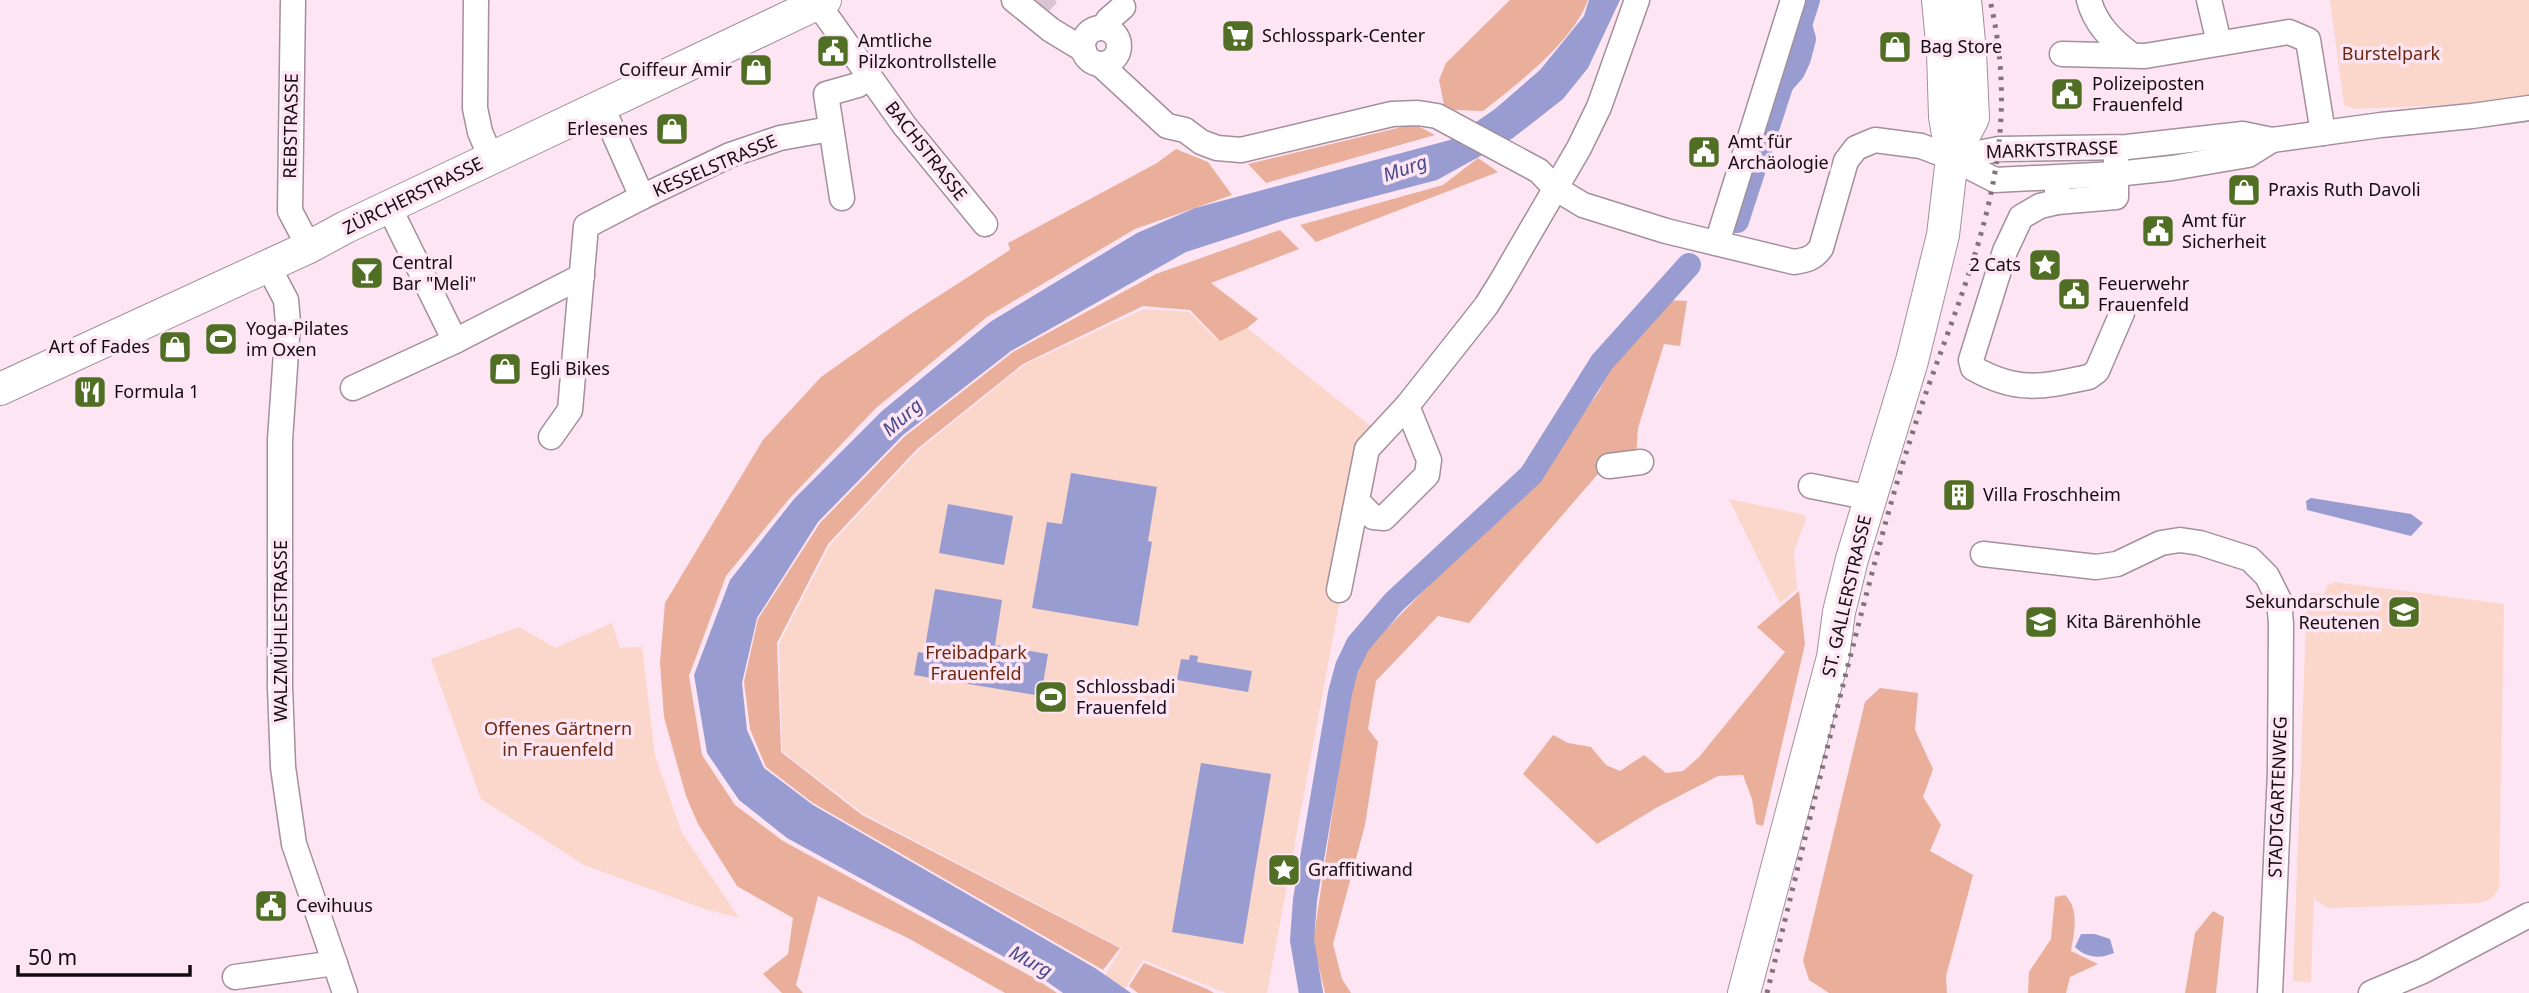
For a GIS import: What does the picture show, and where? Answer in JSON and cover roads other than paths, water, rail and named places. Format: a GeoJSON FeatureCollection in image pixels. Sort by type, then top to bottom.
{"type":"FeatureCollection","features":[{"type":"Feature","properties":{"kind":"main road","name":"ST. GALLERSTRASSE"},"geometry":{"type":"LineString","coordinates":[[1744,993],[1833,657],[1845,586],[1936,272],[1949,198],[1952,158],[1945,117],[1938,0]]}},
{"type":"Feature","properties":{"kind":"main road","name":"ST. GALLERSTRASSE"},"geometry":{"type":"LineString","coordinates":[[1952,158],[1972,118],[1965,0]]}},
{"type":"Feature","properties":{"kind":"main road","name":"ZÜRCHERSTRASSE"},"geometry":{"type":"LineString","coordinates":[[0,389],[309,247],[822,2]]}},
{"type":"Feature","properties":{"kind":"street","name":"REBSTRASSE"},"geometry":{"type":"LineString","coordinates":[[293,0],[290,211],[309,247]]}},
{"type":"Feature","properties":{"kind":"street"},"geometry":{"type":"LineString","coordinates":[[476,0],[475,108],[480,132],[491,158]]}},
{"type":"Feature","properties":{"kind":"street"},"geometry":{"type":"LineString","coordinates":[[1014,0],[1051,30],[1099,46]]}},
{"type":"Feature","properties":{"kind":"street"},"geometry":{"type":"LineString","coordinates":[[1339,590],[1367,449],[1407,406],[1486,306],[1599,107],[1637,0]]}},
{"type":"Feature","properties":{"kind":"street"},"geometry":{"type":"LineString","coordinates":[[2090,0],[2098,22],[2116,43],[2130,54]]}},
{"type":"Feature","properties":{"kind":"street"},"geometry":{"type":"LineString","coordinates":[[2209,0],[2218,43]]}},
{"type":"Feature","properties":{"kind":"street","name":"BACHSTRASSE"},"geometry":{"type":"LineString","coordinates":[[822,2],[869,76],[904,124],[985,224]]}},
{"type":"Feature","properties":{"kind":"street"},"geometry":{"type":"LineString","coordinates":[[1717,243],[1792,5]]}},
{"type":"Feature","properties":{"kind":"street"},"geometry":{"type":"LineString","coordinates":[[1099,46],[1108,20],[1123,7]]}},
{"type":"Feature","properties":{"kind":"street"},"geometry":{"type":"LineString","coordinates":[[1049,10],[1122,63],[1176,115],[1185,130],[1201,142],[1217,148],[1241,150],[1392,114],[1418,113],[1437,116],[1539,171],[1570,199],[1598,211],[1781,260],[1807,260],[1821,248],[1843,168],[1856,148],[1875,140],[1895,141],[1921,146],[1952,158]]}},
{"type":"Feature","properties":{"kind":"street"},"geometry":{"type":"LineString","coordinates":[[2062,54],[2145,56],[2289,32],[2308,40],[2323,133]]}},
{"type":"Feature","properties":{"kind":"street"},"geometry":{"type":"LineString","coordinates":[[842,198],[826,94],[858,85],[869,76]]}},
{"type":"Feature","properties":{"kind":"street","name":"KESSELSTRASSE"},"geometry":{"type":"LineString","coordinates":[[602,107],[642,197]]}},
{"type":"Feature","properties":{"kind":"street","name":"MARKTSTRASSE"},"geometry":{"type":"LineString","coordinates":[[1952,158],[1999,149],[2116,148],[2243,134],[2272,140],[2529,108]]}},
{"type":"Feature","properties":{"kind":"street","name":"KESSELSTRASSE"},"geometry":{"type":"LineString","coordinates":[[551,438],[570,410],[586,226],[730,156],[780,138],[830,129]]}},
{"type":"Feature","properties":{"kind":"street","name":"MARKTSTRASSE"},"geometry":{"type":"LineString","coordinates":[[1952,158],[1995,180],[2057,190],[2116,174],[2248,155],[2272,140]]}},
{"type":"Feature","properties":{"kind":"street"},"geometry":{"type":"LineString","coordinates":[[2116,148],[2116,174]]}},
{"type":"Feature","properties":{"kind":"street"},"geometry":{"type":"LineString","coordinates":[[2058,149],[2057,190],[2040,206],[2021,217],[2005,251],[1971,360],[1973,368],[1993,380],[2029,388],[2089,377],[2096,371],[2122,313]]}},
{"type":"Feature","properties":{"kind":"street"},"geometry":{"type":"LineString","coordinates":[[389,207],[455,341]]}},
{"type":"Feature","properties":{"kind":"street","name":"WALZMÜHLESTRASSE"},"geometry":{"type":"LineString","coordinates":[[268,266],[286,300],[288,323],[280,440],[280,687],[283,767],[294,844],[345,993]]}},
{"type":"Feature","properties":{"kind":"street"},"geometry":{"type":"LineString","coordinates":[[353,388],[455,341],[582,276]]}},
{"type":"Feature","properties":{"kind":"street"},"geometry":{"type":"LineString","coordinates":[[1357,501],[1373,517],[1384,518],[1427,475],[1429,460],[1407,406]]}},
{"type":"Feature","properties":{"kind":"street"},"geometry":{"type":"LineString","coordinates":[[1609,466],[1641,461]]}},
{"type":"Feature","properties":{"kind":"street"},"geometry":{"type":"LineString","coordinates":[[1811,486],[1871,498]]}},
{"type":"Feature","properties":{"kind":"street","name":"STADTGARTENWEG"},"geometry":{"type":"LineString","coordinates":[[1983,554],[2096,567],[2117,564],[2161,543],[2180,540],[2200,543],[2250,559],[2267,576],[2279,600],[2281,625],[2280,772],[2270,993]]}},
{"type":"Feature","properties":{"kind":"street"},"geometry":{"type":"LineString","coordinates":[[2371,993],[2472,947],[2529,915]]}},
{"type":"Feature","properties":{"kind":"street"},"geometry":{"type":"LineString","coordinates":[[235,977],[335,963]]}},
{"type":"Feature","properties":{"kind":"water","name":"Murg"},"geometry":{"type":"Polygon","coordinates":[[[1589,0],[1620,0],[1588,68],[1563,99],[1513,138],[1437,180],[1288,219],[1186,252],[1011,351],[903,435],[818,522],[757,618],[742,683],[747,730],[764,768],[813,805],[1095,968],[1131,993],[1063,993],[1039,976],[787,838],[739,800],[707,753],[694,675],[730,580],[794,499],[882,411],[990,322],[1137,233],[1195,208],[1450,140],[1495,109],[1540,70],[1584,16],[1589,0]]]}},
{"type":"Feature","properties":{"kind":"water"},"geometry":{"type":"Polygon","coordinates":[[[1071,473],[1157,487],[1148,541],[1152,542],[1138,626],[1032,608],[1047,522],[1062,524],[1071,473]]]}},
{"type":"Feature","properties":{"kind":"water"},"geometry":{"type":"Polygon","coordinates":[[[2311,498],[2411,514],[2423,523],[2411,536],[2307,510],[2306,501],[2311,498]]]}},
{"type":"Feature","properties":{"kind":"water"},"geometry":{"type":"Polygon","coordinates":[[[948,504],[1013,516],[1004,565],[939,553],[948,504]]]}},
{"type":"Feature","properties":{"kind":"water"},"geometry":{"type":"Polygon","coordinates":[[[935,589],[1002,600],[995,645],[1048,654],[1041,696],[914,675],[918,652],[924,653],[935,589]]]}},
{"type":"Feature","properties":{"kind":"water"},"geometry":{"type":"Polygon","coordinates":[[[1190,655],[1198,656],[1197,662],[1252,671],[1248,692],[1177,680],[1181,659],[1189,660],[1190,655]]]}},
{"type":"Feature","properties":{"kind":"water"},"geometry":{"type":"Polygon","coordinates":[[[1201,763],[1271,774],[1243,944],[1172,932],[1201,763]]]}},
{"type":"Feature","properties":{"kind":"water"},"geometry":{"type":"Polygon","coordinates":[[[2081,934],[2095,934],[2110,939],[2114,953],[2098,957],[2084,953],[2075,947],[2081,934]]]}},
{"type":"Feature","properties":{"kind":"waterway"},"geometry":{"type":"LineString","coordinates":[[1785,80],[1799,58],[1804,39],[1800,25],[1808,0]]}},
{"type":"Feature","properties":{"kind":"waterway"},"geometry":{"type":"LineString","coordinates":[[1737,221],[1787,62]]}},
{"type":"Feature","properties":{"kind":"waterway"},"geometry":{"type":"LineString","coordinates":[[1311,993],[1302,940],[1305,900],[1340,693],[1347,667],[1358,644],[1394,602],[1531,475],[1602,362],[1689,265]]}},
{"type":"Feature","properties":{"kind":"tunnel"},"geometry":{"type":"LineString","coordinates":[[1037,0],[1049,11]]}},
{"type":"Feature","properties":{"kind":"railway"},"geometry":{"type":"LineString","coordinates":[[1767,993],[1890,507],[1920,409],[1962,293],[1990,200],[1998,152],[2001,104],[1999,53],[1990,0]]}},
{"type":"Feature","properties":{"kind":"place","name":"Schlosspark-Center"},"geometry":{"type":"Point","coordinates":[1238,36]}},
{"type":"Feature","properties":{"kind":"place","name":"Bag Store"},"geometry":{"type":"Point","coordinates":[1895,47]}},
{"type":"Feature","properties":{"kind":"place","name":"Amtliche Pilzkontrollstelle"},"geometry":{"type":"Point","coordinates":[833,51]}},
{"type":"Feature","properties":{"kind":"place","name":"Coiffeur Amir"},"geometry":{"type":"Point","coordinates":[756,70]}},
{"type":"Feature","properties":{"kind":"place","name":"Polizeiposten Frauenfeld"},"geometry":{"type":"Point","coordinates":[2067,94]}},
{"type":"Feature","properties":{"kind":"place","name":"Erlesenes"},"geometry":{"type":"Point","coordinates":[672,129]}},
{"type":"Feature","properties":{"kind":"place","name":"Amt für Archäologie"},"geometry":{"type":"Point","coordinates":[1704,152]}},
{"type":"Feature","properties":{"kind":"place","name":"Praxis Ruth Davoli"},"geometry":{"type":"Point","coordinates":[2244,190]}},
{"type":"Feature","properties":{"kind":"place","name":"Amt für Sicherheit"},"geometry":{"type":"Point","coordinates":[2158,231]}},
{"type":"Feature","properties":{"kind":"place","name":"2 Cats"},"geometry":{"type":"Point","coordinates":[2045,265]}},
{"type":"Feature","properties":{"kind":"place","name":"Central Bar \"Meli\""},"geometry":{"type":"Point","coordinates":[367,273]}},
{"type":"Feature","properties":{"kind":"place","name":"Feuerwehr Frauenfeld"},"geometry":{"type":"Point","coordinates":[2074,294]}},
{"type":"Feature","properties":{"kind":"place","name":"Yoga-Pilates im Oxen"},"geometry":{"type":"Point","coordinates":[221,339]}},
{"type":"Feature","properties":{"kind":"place","name":"Art of Fades"},"geometry":{"type":"Point","coordinates":[175,347]}},
{"type":"Feature","properties":{"kind":"place","name":"Egli Bikes"},"geometry":{"type":"Point","coordinates":[505,369]}},
{"type":"Feature","properties":{"kind":"place","name":"Formula 1"},"geometry":{"type":"Point","coordinates":[90,392]}},
{"type":"Feature","properties":{"kind":"place","name":"Villa Froschheim"},"geometry":{"type":"Point","coordinates":[1959,495]}},
{"type":"Feature","properties":{"kind":"place","name":"Sekundarschule Reutenen"},"geometry":{"type":"Point","coordinates":[2404,612]}},
{"type":"Feature","properties":{"kind":"place","name":"Kita Bärenhöhle"},"geometry":{"type":"Point","coordinates":[2041,622]}},
{"type":"Feature","properties":{"kind":"place","name":"Schlossbadi Frauenfeld"},"geometry":{"type":"Point","coordinates":[1051,697]}},
{"type":"Feature","properties":{"kind":"place","name":"Graffitiwand"},"geometry":{"type":"Point","coordinates":[1284,870]}},
{"type":"Feature","properties":{"kind":"place","name":"Cevihuus"},"geometry":{"type":"Point","coordinates":[271,906]}},
{"type":"Feature","properties":{"kind":"park label","name":"Burstelpark"},"geometry":{"type":"Point","coordinates":[2391,54]}},
{"type":"Feature","properties":{"kind":"park label","name":"Freibadpark Frauenfeld"},"geometry":{"type":"Point","coordinates":[976,663]}},
{"type":"Feature","properties":{"kind":"park label","name":"Offenes Gärtnern in Frauenfeld"},"geometry":{"type":"Point","coordinates":[558,739]}}]}
